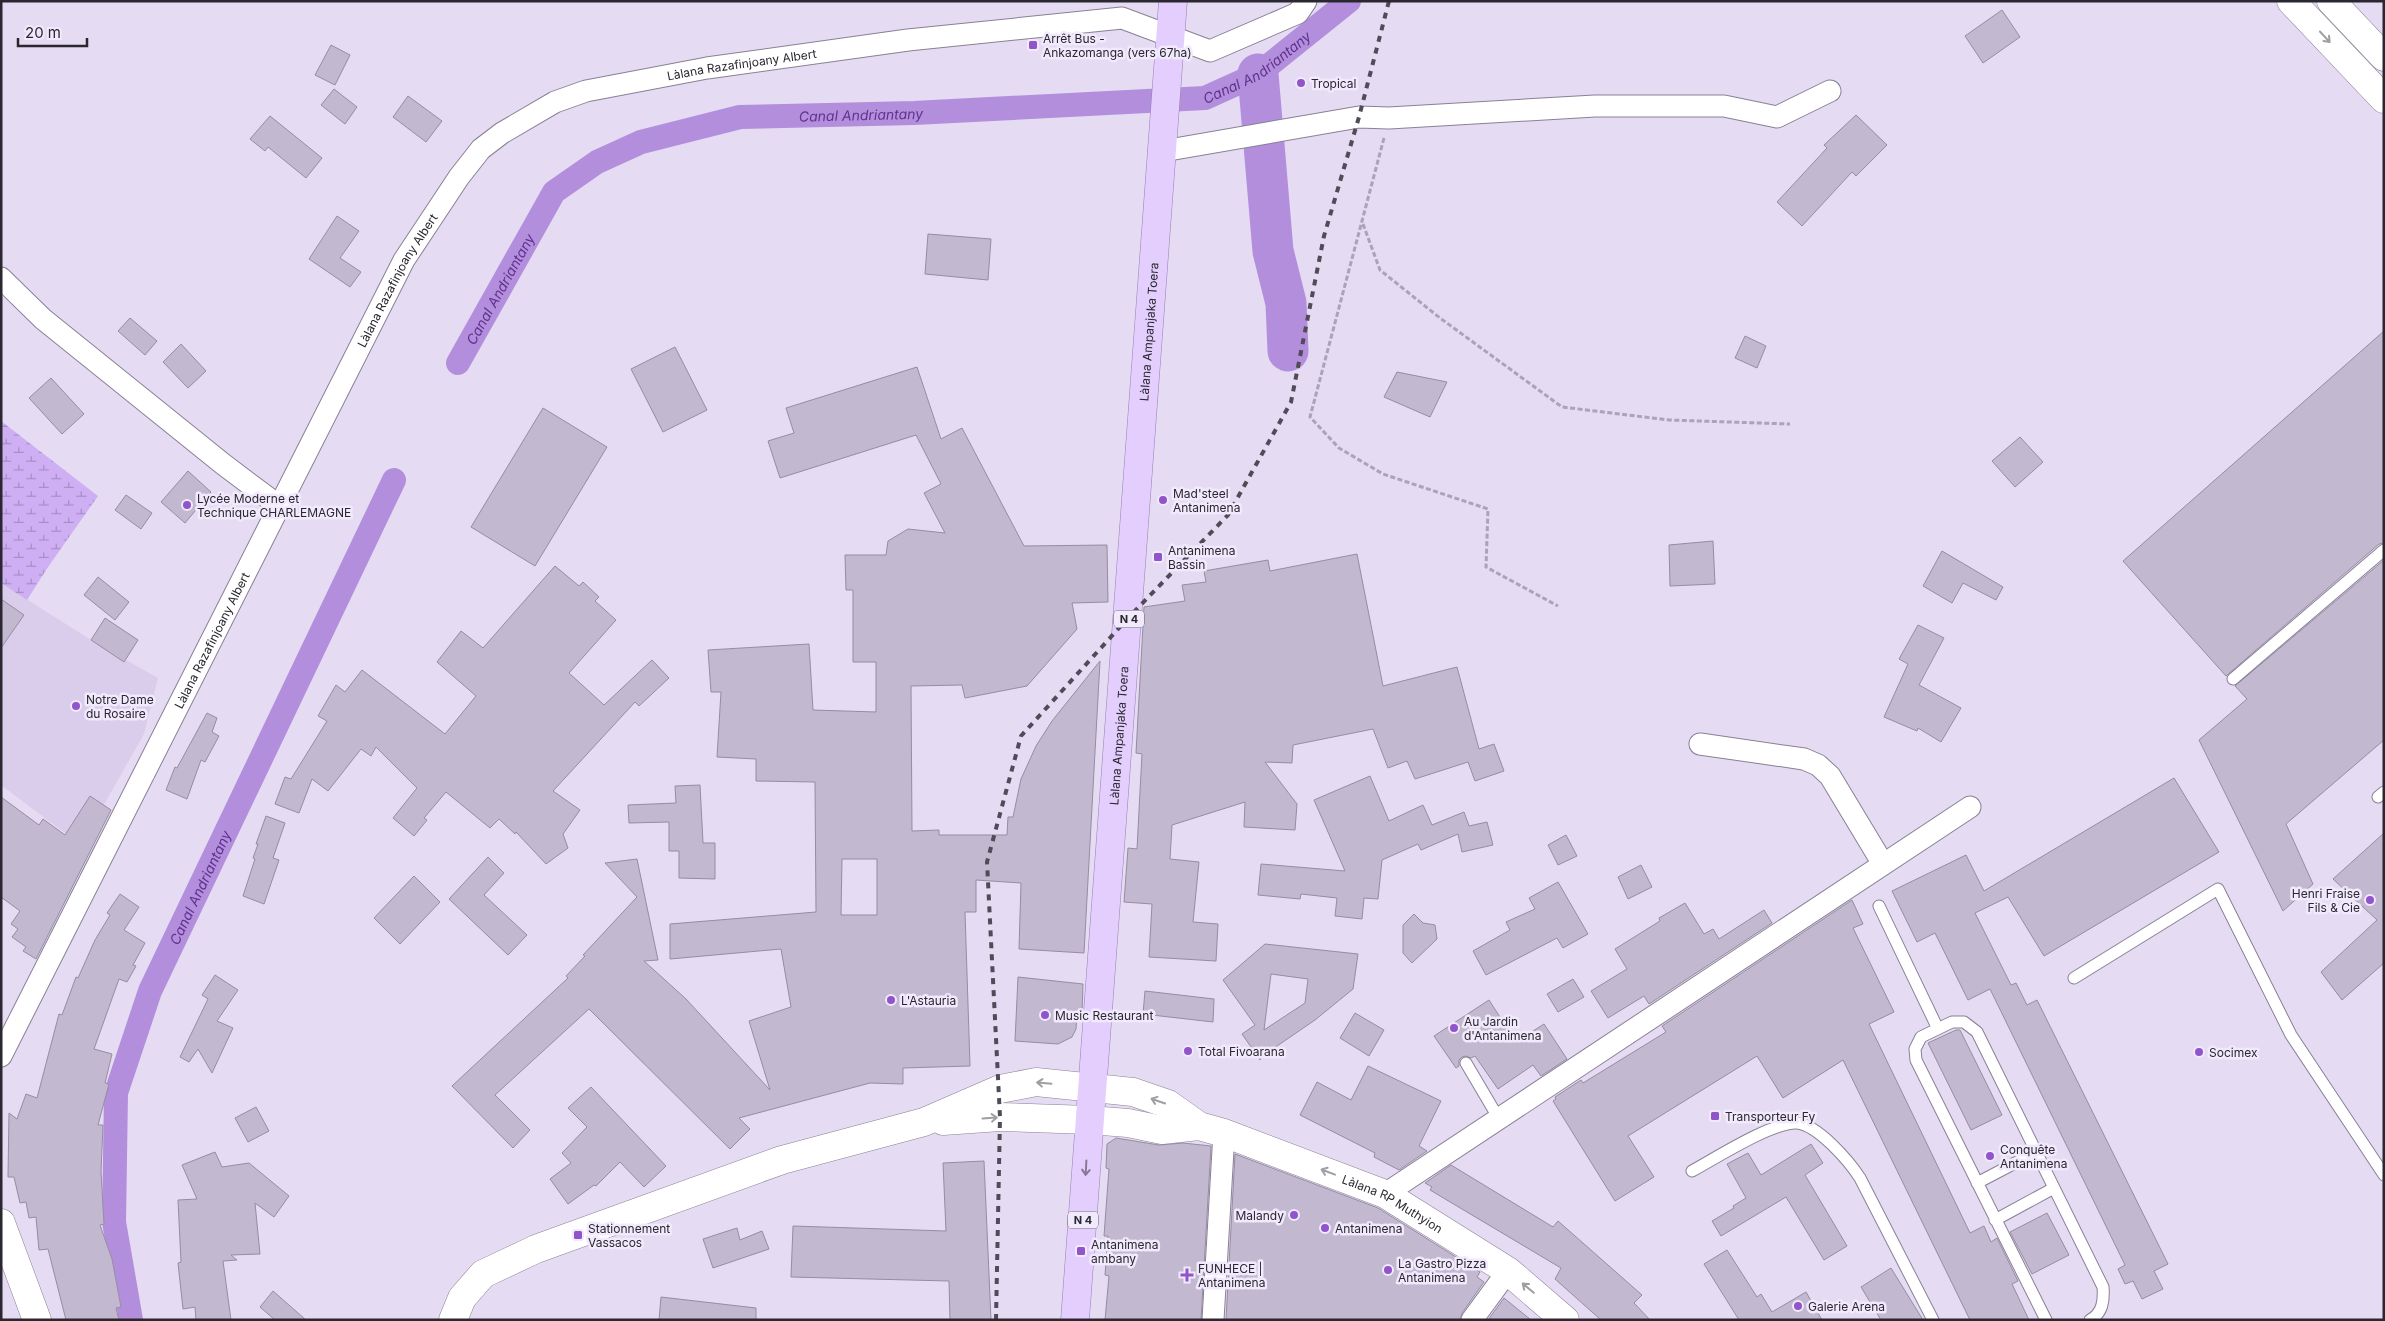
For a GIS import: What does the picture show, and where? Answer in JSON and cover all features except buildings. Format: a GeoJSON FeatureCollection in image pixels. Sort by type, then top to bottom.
{"type":"FeatureCollection","features":[{"type":"Feature","properties":{"kind":"main road","name":"N 4"},"geometry":{"type":"LineString","coordinates":[[1163,151],[1173,1]]}},
{"type":"Feature","properties":{"kind":"main road","name":"Làlana Ampanjaka Toera"},"geometry":{"type":"LineString","coordinates":[[1075,1320],[1163,151]]}},
{"type":"Feature","properties":{"kind":"street","name":"Làlana Razafinjoany Albert"},"geometry":{"type":"LineString","coordinates":[[1,1056],[404,260],[459,177],[481,149],[502,133],[556,102],[586,91],[707,68],[917,39],[1122,18],[1170,50],[1210,51],[1298,13],[1306,1]]}},
{"type":"Feature","properties":{"kind":"street"},"geometry":{"type":"LineString","coordinates":[[2291,1],[2384,99]]}},
{"type":"Feature","properties":{"kind":"street"},"geometry":{"type":"LineString","coordinates":[[2331,1],[2384,56]]}},
{"type":"Feature","properties":{"kind":"street"},"geometry":{"type":"LineString","coordinates":[[1163,151],[1359,117],[1389,118],[1595,106],[1724,106],[1777,117],[1830,91]]}},
{"type":"Feature","properties":{"kind":"street"},"geometry":{"type":"LineString","coordinates":[[1,278],[43,319],[223,464],[279,506]]}},
{"type":"Feature","properties":{"kind":"street"},"geometry":{"type":"LineString","coordinates":[[1700,744],[1804,759],[1818,765],[1830,776],[1883,864]]}},
{"type":"Feature","properties":{"kind":"street"},"geometry":{"type":"LineString","coordinates":[[1385,1194],[1970,807]]}},
{"type":"Feature","properties":{"kind":"street","name":"Làlana RP Muthyion"},"geometry":{"type":"LineString","coordinates":[[924,1122],[1000,1089],[1036,1082],[1133,1092],[1168,1104],[1212,1130],[1385,1194],[1508,1271],[1565,1320]]}},
{"type":"Feature","properties":{"kind":"street","name":"Làlana RP Muthyion"},"geometry":{"type":"LineString","coordinates":[[924,1122],[1000,1117],[1128,1123],[1162,1130],[1212,1130]]}},
{"type":"Feature","properties":{"kind":"street"},"geometry":{"type":"LineString","coordinates":[[453,1320],[462,1298],[483,1274],[536,1249],[782,1160],[924,1122]]}},
{"type":"Feature","properties":{"kind":"street"},"geometry":{"type":"LineString","coordinates":[[1212,1130],[1213,1320]]}},
{"type":"Feature","properties":{"kind":"street"},"geometry":{"type":"LineString","coordinates":[[1,1223],[37,1320]]}},
{"type":"Feature","properties":{"kind":"street"},"geometry":{"type":"LineString","coordinates":[[1472,1320],[1508,1271]]}},
{"type":"Feature","properties":{"kind":"lane"},"geometry":{"type":"LineString","coordinates":[[2233,679],[2384,550]]}},
{"type":"Feature","properties":{"kind":"lane"},"geometry":{"type":"LineString","coordinates":[[2074,978],[2218,889],[2291,1035],[2384,1176]]}},
{"type":"Feature","properties":{"kind":"lane"},"geometry":{"type":"LineString","coordinates":[[1879,906],[1938,1029]]}},
{"type":"Feature","properties":{"kind":"lane"},"geometry":{"type":"LineString","coordinates":[[2046,1320],[1994,1220],[1916,1060],[1915,1048],[1922,1037],[1952,1022],[1964,1022],[1977,1032],[2103,1287],[2104,1303],[2095,1317],[2090,1320]]}},
{"type":"Feature","properties":{"kind":"lane"},"geometry":{"type":"LineString","coordinates":[[1466,1063],[1499,1119]]}},
{"type":"Feature","properties":{"kind":"lane"},"geometry":{"type":"LineString","coordinates":[[1692,1171],[1780,1124],[1798,1123],[1820,1133],[1854,1168],[1933,1320]]}},
{"type":"Feature","properties":{"kind":"lane"},"geometry":{"type":"LineString","coordinates":[[1977,1183],[2036,1152]]}},
{"type":"Feature","properties":{"kind":"lane"},"geometry":{"type":"LineString","coordinates":[[1994,1220],[2054,1188]]}},
{"type":"Feature","properties":{"kind":"path"},"geometry":{"type":"LineString","coordinates":[[1389,118],[1310,418],[1339,448],[1383,474],[1488,509],[1486,567],[1558,606]]}},
{"type":"Feature","properties":{"kind":"path"},"geometry":{"type":"LineString","coordinates":[[1362,224],[1380,270],[1440,318],[1562,406],[1669,420],[1790,424]]}},
{"type":"Feature","properties":{"kind":"shaded area","name":"Notre Dame du Rosaire"},"geometry":{"type":"Polygon","coordinates":[[[1,583],[91,640],[158,678],[144,734],[81,845],[1,785],[1,583]]]}},
{"type":"Feature","properties":{"kind":"green space"},"geometry":{"type":"Polygon","coordinates":[[[1,421],[98,496],[27,600],[1,583],[1,421]]]}},
{"type":"Feature","properties":{"kind":"waterway","name":"Canal Andriantany"},"geometry":{"type":"LineString","coordinates":[[458,363],[554,192],[597,162],[641,142],[740,117],[914,113],[1205,98],[1258,74],[1349,1]]}},
{"type":"Feature","properties":{"kind":"waterway"},"geometry":{"type":"LineString","coordinates":[[1258,74],[1273,251],[1286,303],[1288,351]]}},
{"type":"Feature","properties":{"kind":"waterway","name":"Canal Andriantany"},"geometry":{"type":"LineString","coordinates":[[131,1320],[114,1222],[116,1093],[150,991],[394,480]]}},
{"type":"Feature","properties":{"kind":"railway"},"geometry":{"type":"LineString","coordinates":[[996,1320],[1000,1117],[987,862],[1021,736],[1129,617],[1228,515],[1291,402],[1324,236],[1359,117],[1389,1]]}},
{"type":"Feature","properties":{"kind":"place","name":"Arrêt Bus - Ankazomanga (vers 67ha)"},"geometry":{"type":"Point","coordinates":[1033,45]}},
{"type":"Feature","properties":{"kind":"place","name":"Tropical"},"geometry":{"type":"Point","coordinates":[1301,83]}},
{"type":"Feature","properties":{"kind":"place","name":"Mad'steel Antanimena"},"geometry":{"type":"Point","coordinates":[1163,500]}},
{"type":"Feature","properties":{"kind":"place","name":"Lycée Moderne et Technique CHARLEMAGNE"},"geometry":{"type":"Point","coordinates":[187,505]}},
{"type":"Feature","properties":{"kind":"place","name":"Antanimena Bassin"},"geometry":{"type":"Point","coordinates":[1158,557]}},
{"type":"Feature","properties":{"kind":"place","name":"Notre Dame du Rosaire"},"geometry":{"type":"Point","coordinates":[76,706]}},
{"type":"Feature","properties":{"kind":"place","name":"Henri Fraise Fils & Cie"},"geometry":{"type":"Point","coordinates":[2370,900]}},
{"type":"Feature","properties":{"kind":"place","name":"L'Astauria"},"geometry":{"type":"Point","coordinates":[891,1000]}},
{"type":"Feature","properties":{"kind":"place","name":"Music Restaurant"},"geometry":{"type":"Point","coordinates":[1045,1015]}},
{"type":"Feature","properties":{"kind":"place","name":"Au Jardin d'Antanimena"},"geometry":{"type":"Point","coordinates":[1454,1028]}},
{"type":"Feature","properties":{"kind":"place","name":"Total Fivoarana"},"geometry":{"type":"Point","coordinates":[1188,1051]}},
{"type":"Feature","properties":{"kind":"place","name":"Socimex"},"geometry":{"type":"Point","coordinates":[2199,1052]}},
{"type":"Feature","properties":{"kind":"place","name":"Transporteur Fy"},"geometry":{"type":"Point","coordinates":[1715,1116]}},
{"type":"Feature","properties":{"kind":"place","name":"Conquête Antanimena"},"geometry":{"type":"Point","coordinates":[1990,1156]}},
{"type":"Feature","properties":{"kind":"place","name":"Malandy"},"geometry":{"type":"Point","coordinates":[1294,1215]}},
{"type":"Feature","properties":{"kind":"place","name":"Antanimena"},"geometry":{"type":"Point","coordinates":[1325,1228]}},
{"type":"Feature","properties":{"kind":"place","name":"Stationnement Vassacos"},"geometry":{"type":"Point","coordinates":[578,1235]}},
{"type":"Feature","properties":{"kind":"place","name":"Antanimena ambany"},"geometry":{"type":"Point","coordinates":[1081,1251]}},
{"type":"Feature","properties":{"kind":"place","name":"La Gastro Pizza Antanimena"},"geometry":{"type":"Point","coordinates":[1388,1270]}},
{"type":"Feature","properties":{"kind":"place","name":"FUNHECE | Antanimena"},"geometry":{"type":"Point","coordinates":[1187,1275]}},
{"type":"Feature","properties":{"kind":"place","name":"Galerie Arena"},"geometry":{"type":"Point","coordinates":[1798,1306]}}]}
